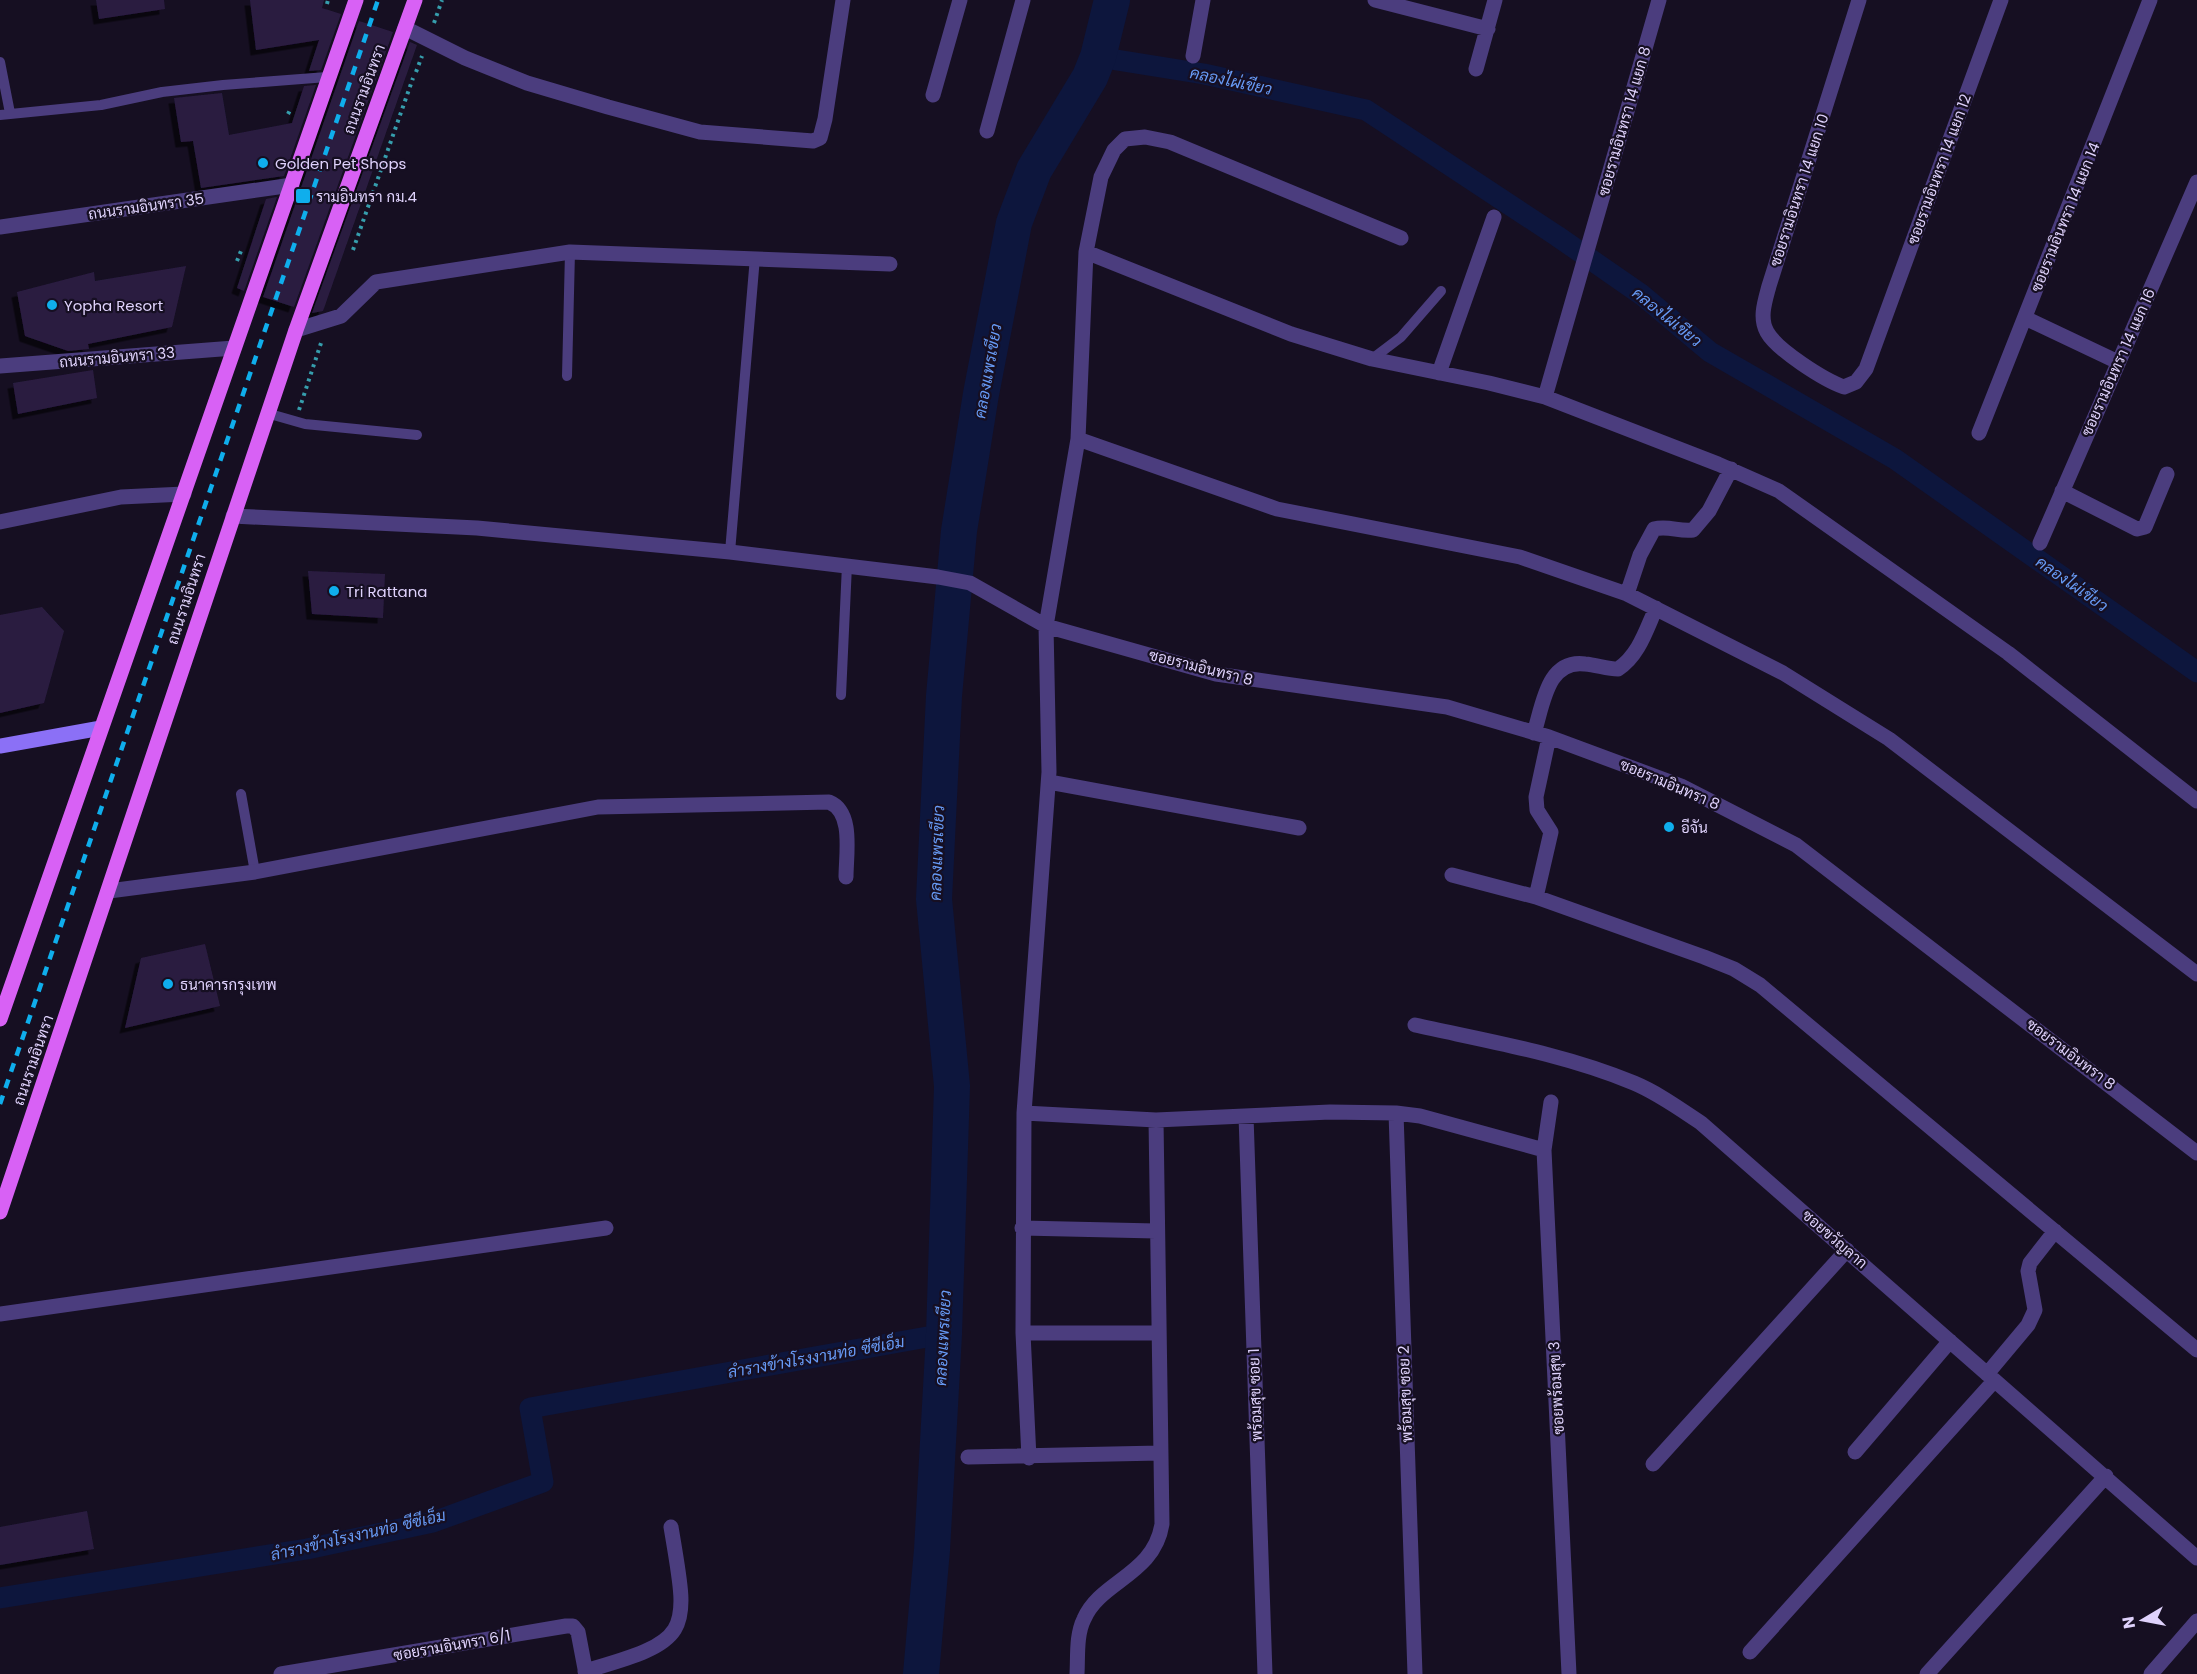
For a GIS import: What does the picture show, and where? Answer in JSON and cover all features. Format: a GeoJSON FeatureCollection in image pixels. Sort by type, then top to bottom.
{"type":"FeatureCollection","features":[{"type":"Feature","properties":{"kind":"main road"},"geometry":{"type":"LineString","coordinates":[[1,1012],[184,494],[327,77],[356,0]]}},
{"type":"Feature","properties":{"kind":"main road","name":"ถนนรามอินทรา"},"geometry":{"type":"LineString","coordinates":[[0,1212],[233,516],[270,414],[296,330],[415,0]]}},
{"type":"Feature","properties":{"kind":"street"},"geometry":{"type":"LineString","coordinates":[[405,28],[465,58],[527,83],[608,107],[700,132],[813,141],[820,138],[825,119],[843,0]]}},
{"type":"Feature","properties":{"kind":"street"},"geometry":{"type":"LineString","coordinates":[[933,95],[960,0]]}},
{"type":"Feature","properties":{"kind":"street"},"geometry":{"type":"LineString","coordinates":[[987,131],[1023,0]]}},
{"type":"Feature","properties":{"kind":"street"},"geometry":{"type":"LineString","coordinates":[[1193,56],[1203,0]]}},
{"type":"Feature","properties":{"kind":"street"},"geometry":{"type":"LineString","coordinates":[[1375,0],[1488,29]]}},
{"type":"Feature","properties":{"kind":"street"},"geometry":{"type":"LineString","coordinates":[[1476,69],[1495,0]]}},
{"type":"Feature","properties":{"kind":"street","name":"ซอยรามอินทรา 14 แยก 8"},"geometry":{"type":"LineString","coordinates":[[1545,397],[1659,0]]}},
{"type":"Feature","properties":{"kind":"street","name":"ซอยรามอินทรา 14 แยก 10"},"geometry":{"type":"LineString","coordinates":[[1860,0],[1762,314],[1766,332],[1779,346],[1832,383],[1844,387],[1856,382],[1866,369],[1878,338]]}},
{"type":"Feature","properties":{"kind":"street","name":"ซอยรามอินทรา 14 แยก 12"},"geometry":{"type":"LineString","coordinates":[[1878,338],[2001,0]]}},
{"type":"Feature","properties":{"kind":"street","name":"ซอยรามอินทรา 14 แยก 14"},"geometry":{"type":"LineString","coordinates":[[1979,433],[2150,0]]}},
{"type":"Feature","properties":{"kind":"street"},"geometry":{"type":"LineString","coordinates":[[1029,1458],[1023,1333],[1024,1113],[1049,782],[1046,626],[1078,439],[1086,252],[1101,177],[1114,150],[1125,139],[1145,137],[1170,142],[1401,238]]}},
{"type":"Feature","properties":{"kind":"street","name":"ซอยรามอินทรา 14 แยก 16"},"geometry":{"type":"LineString","coordinates":[[2040,543],[2197,182]]}},
{"type":"Feature","properties":{"kind":"street","name":"ถนนรามอินทรา 35"},"geometry":{"type":"LineString","coordinates":[[0,227],[292,184]]}},
{"type":"Feature","properties":{"kind":"street"},"geometry":{"type":"LineString","coordinates":[[1439,373],[1494,217]]}},
{"type":"Feature","properties":{"kind":"street"},"geometry":{"type":"LineString","coordinates":[[296,330],[341,316],[376,282],[570,252],[755,257],[891,264]]}},
{"type":"Feature","properties":{"kind":"street"},"geometry":{"type":"LineString","coordinates":[[1086,252],[1250,320],[1372,359],[1545,397],[1779,490],[2008,653],[2197,801]]}},
{"type":"Feature","properties":{"kind":"street"},"geometry":{"type":"LineString","coordinates":[[2025,318],[2118,362]]}},
{"type":"Feature","properties":{"kind":"street","name":"ถนนรามอินทรา 33"},"geometry":{"type":"LineString","coordinates":[[0,366],[234,348]]}},
{"type":"Feature","properties":{"kind":"street"},"geometry":{"type":"LineString","coordinates":[[1078,439],[1277,509],[1520,557],[1628,594],[1783,673],[1889,739],[2197,974]]}},
{"type":"Feature","properties":{"kind":"street"},"geometry":{"type":"LineString","coordinates":[[1628,594],[1640,555],[1654,529],[1662,527],[1684,532],[1693,530],[1709,511],[1731,469]]}},
{"type":"Feature","properties":{"kind":"street"},"geometry":{"type":"LineString","coordinates":[[2062,491],[2137,529],[2145,527],[2167,474]]}},
{"type":"Feature","properties":{"kind":"street"},"geometry":{"type":"LineString","coordinates":[[0,522],[121,497],[184,494]]}},
{"type":"Feature","properties":{"kind":"street","name":"ซอยรามอินทรา 8"},"geometry":{"type":"LineString","coordinates":[[233,516],[449,526],[730,552],[938,577],[970,583],[1046,626],[1216,674],[1447,707],[1542,735],[1680,786],[1796,845],[2197,1153]]}},
{"type":"Feature","properties":{"kind":"street"},"geometry":{"type":"LineString","coordinates":[[1536,897],[1551,832],[1537,810],[1536,797],[1542,735],[1552,677],[1564,666],[1584,663],[1618,669],[1629,662],[1656,608]]}},
{"type":"Feature","properties":{"kind":"street"},"geometry":{"type":"LineString","coordinates":[[0,746],[101,728]]}},
{"type":"Feature","properties":{"kind":"street"},"geometry":{"type":"LineString","coordinates":[[1049,782],[1299,828]]}},
{"type":"Feature","properties":{"kind":"street"},"geometry":{"type":"LineString","coordinates":[[109,891],[255,872],[598,807],[829,802],[838,807],[845,817],[846,877]]}},
{"type":"Feature","properties":{"kind":"street"},"geometry":{"type":"LineString","coordinates":[[1452,875],[1536,897],[1724,965],[1760,985],[2197,1350]]}},
{"type":"Feature","properties":{"kind":"street","name":"ซอยขวัญลาก"},"geometry":{"type":"LineString","coordinates":[[1415,1025],[1513,1047],[1634,1083],[1701,1123],[2197,1558]]}},
{"type":"Feature","properties":{"kind":"street","name":"ซอยพร้อมสุข 3"},"geometry":{"type":"LineString","coordinates":[[1551,1102],[1544,1150],[1569,1674]]}},
{"type":"Feature","properties":{"kind":"street"},"geometry":{"type":"LineString","coordinates":[[1024,1113],[1156,1120],[1330,1112],[1396,1113],[1420,1116],[1544,1150]]}},
{"type":"Feature","properties":{"kind":"street","name":"พร้อมสุข ซอย 2"},"geometry":{"type":"LineString","coordinates":[[1396,1113],[1415,1674]]}},
{"type":"Feature","properties":{"kind":"street","name":"พร้อมสุข ซอย 1"},"geometry":{"type":"LineString","coordinates":[[1246,1116],[1265,1674]]}},
{"type":"Feature","properties":{"kind":"street"},"geometry":{"type":"LineString","coordinates":[[1077,1674],[1080,1632],[1089,1609],[1150,1555],[1159,1540],[1162,1524],[1156,1120]]}},
{"type":"Feature","properties":{"kind":"street"},"geometry":{"type":"LineString","coordinates":[[0,1314],[606,1228]]}},
{"type":"Feature","properties":{"kind":"street"},"geometry":{"type":"LineString","coordinates":[[1022,1228],[1156,1231]]}},
{"type":"Feature","properties":{"kind":"street"},"geometry":{"type":"LineString","coordinates":[[1750,1653],[1991,1377],[2028,1325],[2035,1310],[2028,1271],[2030,1263],[2055,1231]]}},
{"type":"Feature","properties":{"kind":"street"},"geometry":{"type":"LineString","coordinates":[[1653,1464],[1847,1250]]}},
{"type":"Feature","properties":{"kind":"street"},"geometry":{"type":"LineString","coordinates":[[1023,1333],[1159,1333]]}},
{"type":"Feature","properties":{"kind":"street"},"geometry":{"type":"LineString","coordinates":[[1855,1452],[1950,1341]]}},
{"type":"Feature","properties":{"kind":"street"},"geometry":{"type":"LineString","coordinates":[[968,1457],[1029,1458],[1160,1453]]}},
{"type":"Feature","properties":{"kind":"street"},"geometry":{"type":"LineString","coordinates":[[1927,1674],[2106,1476]]}},
{"type":"Feature","properties":{"kind":"street"},"geometry":{"type":"LineString","coordinates":[[586,1673],[653,1649],[666,1642],[677,1626],[683,1597],[671,1527]]}},
{"type":"Feature","properties":{"kind":"street"},"geometry":{"type":"LineString","coordinates":[[2151,1674],[2197,1621]]}},
{"type":"Feature","properties":{"kind":"street","name":"ซอยรามอินทรา 6/1"},"geometry":{"type":"LineString","coordinates":[[281,1674],[566,1626],[573,1626],[578,1632],[586,1673]]}},
{"type":"Feature","properties":{"kind":"lane"},"geometry":{"type":"LineString","coordinates":[[0,62],[5,114],[101,105],[162,92],[327,77]]}},
{"type":"Feature","properties":{"kind":"lane"},"geometry":{"type":"LineString","coordinates":[[567,376],[570,252]]}},
{"type":"Feature","properties":{"kind":"lane"},"geometry":{"type":"LineString","coordinates":[[730,552],[755,257]]}},
{"type":"Feature","properties":{"kind":"lane"},"geometry":{"type":"LineString","coordinates":[[1372,359],[1401,337],[1441,291]]}},
{"type":"Feature","properties":{"kind":"lane"},"geometry":{"type":"LineString","coordinates":[[270,414],[295,422],[417,435]]}},
{"type":"Feature","properties":{"kind":"lane"},"geometry":{"type":"LineString","coordinates":[[841,695],[847,566]]}},
{"type":"Feature","properties":{"kind":"lane"},"geometry":{"type":"LineString","coordinates":[[241,794],[255,872]]}},
{"type":"Feature","properties":{"kind":"path"},"geometry":{"type":"LineString","coordinates":[[433,26],[442,0]]}},
{"type":"Feature","properties":{"kind":"path"},"geometry":{"type":"LineString","coordinates":[[353,250],[413,78]]}},
{"type":"Feature","properties":{"kind":"path"},"geometry":{"type":"LineString","coordinates":[[237,261],[241,251]]}},
{"type":"Feature","properties":{"kind":"path"},"geometry":{"type":"LineString","coordinates":[[295,422],[323,338]]}},
{"type":"Feature","properties":{"kind":"building"},"geometry":{"type":"Polygon","coordinates":[[[96,0],[164,0],[165,9],[99,19],[96,0]]]}},
{"type":"Feature","properties":{"kind":"building"},"geometry":{"type":"Polygon","coordinates":[[[250,0],[324,0],[322,8],[341,14],[321,70],[309,71],[319,40],[256,50],[250,0]]]}},
{"type":"Feature","properties":{"kind":"building"},"geometry":{"type":"Polygon","coordinates":[[[359,21],[393,32],[294,307],[263,297],[359,21]]]}},
{"type":"Feature","properties":{"kind":"building"},"geometry":{"type":"Polygon","coordinates":[[[410,42],[417,45],[323,311],[312,313],[410,42]]]}},
{"type":"Feature","properties":{"kind":"building"},"geometry":{"type":"Polygon","coordinates":[[[316,85],[284,176],[201,188],[193,141],[181,142],[174,98],[222,93],[229,135],[292,123],[304,86],[316,85]]]}},
{"type":"Feature","properties":{"kind":"building"},"geometry":{"type":"Polygon","coordinates":[[[277,197],[244,291],[237,288],[266,199],[277,197]]]}},
{"type":"Feature","properties":{"kind":"building"},"geometry":{"type":"Polygon","coordinates":[[[186,266],[172,327],[88,344],[89,349],[68,351],[25,336],[17,292],[94,272],[95,281],[186,266]]]}},
{"type":"Feature","properties":{"kind":"building"},"geometry":{"type":"Polygon","coordinates":[[[93,370],[97,398],[18,414],[13,383],[93,370]]]}},
{"type":"Feature","properties":{"kind":"building"},"geometry":{"type":"Polygon","coordinates":[[[308,571],[385,574],[383,618],[312,614],[308,571]]]}},
{"type":"Feature","properties":{"kind":"building"},"geometry":{"type":"Polygon","coordinates":[[[42,607],[64,631],[44,703],[0,713],[0,615],[42,607]]]}},
{"type":"Feature","properties":{"kind":"building"},"geometry":{"type":"Polygon","coordinates":[[[205,944],[220,1006],[125,1028],[141,958],[205,944]]]}},
{"type":"Feature","properties":{"kind":"building"},"geometry":{"type":"Polygon","coordinates":[[[87,1511],[94,1549],[0,1565],[0,1527],[87,1511]]]}},
{"type":"Feature","properties":{"kind":"waterway","name":"คลองแพรเขียว"},"geometry":{"type":"LineString","coordinates":[[921,1674],[932,1550],[944,1334],[952,1086],[934,899],[944,696],[959,531],[981,394],[1014,223],[1034,170],[1090,77],[1098,57],[1112,0]]}},
{"type":"Feature","properties":{"kind":"waterway","name":"คลองไผ่เขียว"},"geometry":{"type":"LineString","coordinates":[[1098,57],[1204,74],[1366,110],[1642,295],[1710,352],[1895,459],[2197,672]]}},
{"type":"Feature","properties":{"kind":"waterway","name":"ลำรางข้างโรงงานท่อ ซีซีเอ็ม"},"geometry":{"type":"LineString","coordinates":[[0,1598],[307,1549],[433,1522],[543,1482],[530,1408],[944,1334]]}},
{"type":"Feature","properties":{"kind":"railway"},"geometry":{"type":"LineString","coordinates":[[0,1104],[378,0]]}},
{"type":"Feature","properties":{"kind":"place","name":"Golden Pet Shops"},"geometry":{"type":"Point","coordinates":[263,163]}},
{"type":"Feature","properties":{"kind":"place","name":"รามอินทรา กม.4"},"geometry":{"type":"Point","coordinates":[303,196]}},
{"type":"Feature","properties":{"kind":"place","name":"Yopha Resort"},"geometry":{"type":"Point","coordinates":[52,305]}},
{"type":"Feature","properties":{"kind":"place","name":"Tri Rattana"},"geometry":{"type":"Point","coordinates":[334,591]}},
{"type":"Feature","properties":{"kind":"place","name":"อีจัน"},"geometry":{"type":"Point","coordinates":[1669,827]}},
{"type":"Feature","properties":{"kind":"place","name":"ธนาคารกรุงเทพ"},"geometry":{"type":"Point","coordinates":[168,984]}}]}
